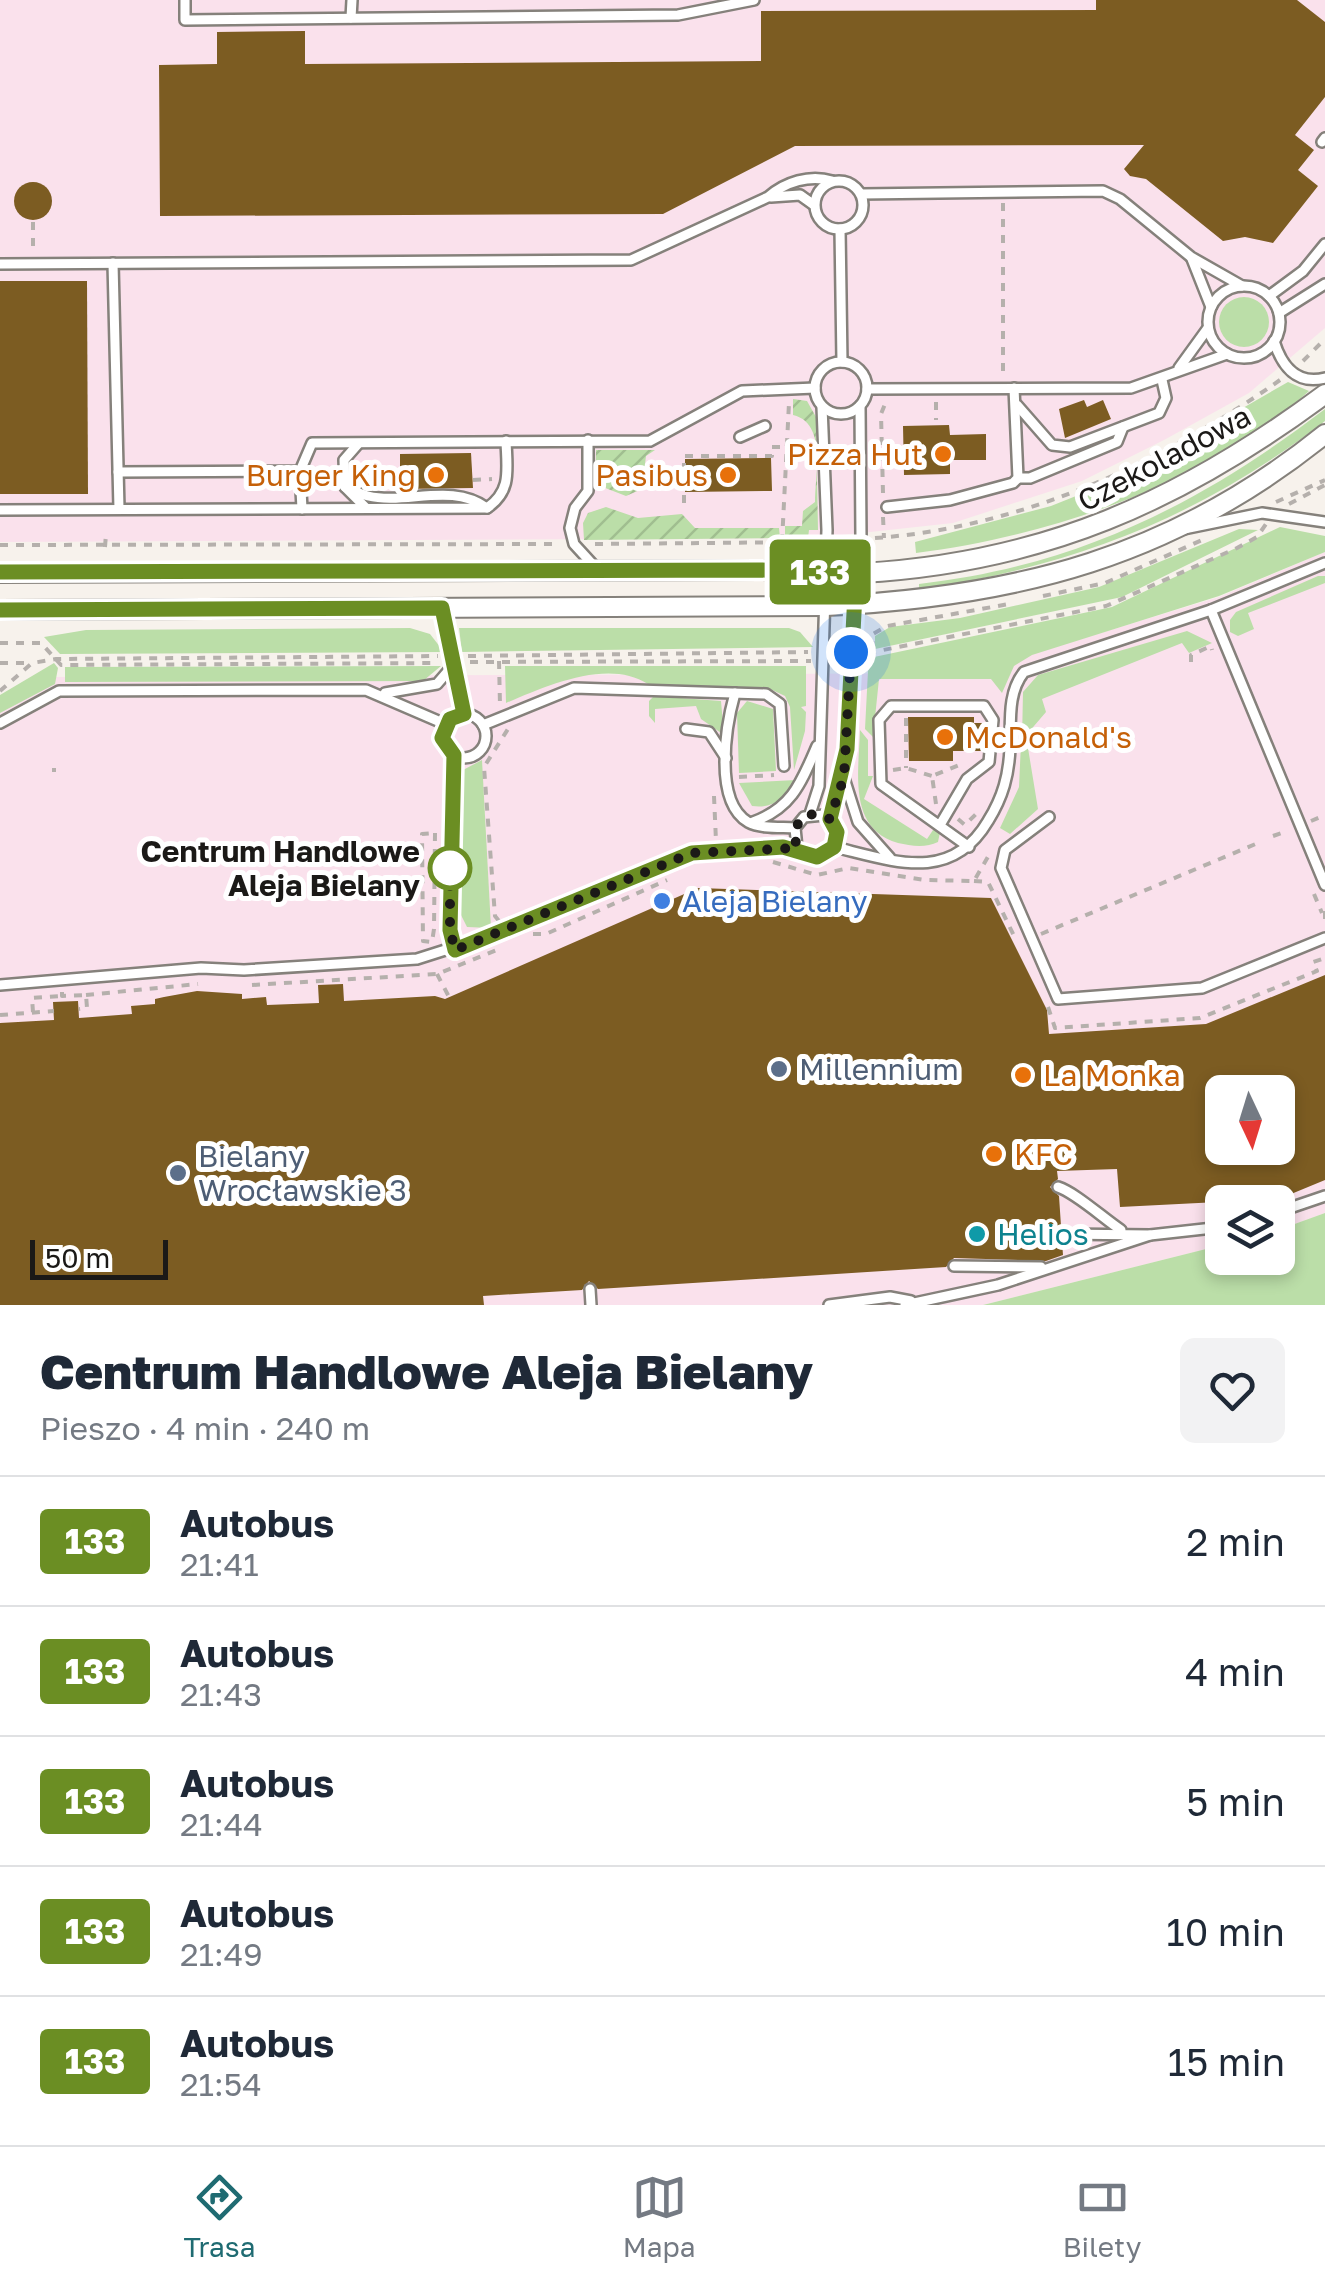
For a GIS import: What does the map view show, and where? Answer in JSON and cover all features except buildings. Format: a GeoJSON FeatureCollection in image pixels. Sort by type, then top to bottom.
{"type":"FeatureCollection","features":[{"type":"Feature","properties":{"kind":"street","name":"Czekoladowa"},"geometry":{"type":"LineString","coordinates":[[0,572],[856,574],[986,559],[1093,529],[1208,473],[1325,394]]}},
{"type":"Feature","properties":{"kind":"street","name":"Czekoladowa"},"geometry":{"type":"LineString","coordinates":[[0,610],[914,603],[1024,584],[1171,530],[1229,501],[1325,434]]}},
{"type":"Feature","properties":{"kind":"lane"},"geometry":{"type":"LineString","coordinates":[[185,0],[185,20],[678,15],[754,0]]}},
{"type":"Feature","properties":{"kind":"lane"},"geometry":{"type":"LineString","coordinates":[[352,0],[352,18]]}},
{"type":"Feature","properties":{"kind":"lane"},"geometry":{"type":"LineString","coordinates":[[678,0],[678,15]]}},
{"type":"Feature","properties":{"kind":"lane"},"geometry":{"type":"LineString","coordinates":[[0,264],[631,260],[768,197],[779,188],[813,179],[850,183],[861,194],[1103,192],[1120,199],[1191,257],[1242,286],[1269,296],[1278,313],[1274,341],[1291,373],[1305,380],[1325,378]]}},
{"type":"Feature","properties":{"kind":"lane"},"geometry":{"type":"LineString","coordinates":[[814,206],[819,190],[832,181]]}},
{"type":"Feature","properties":{"kind":"lane"},"geometry":{"type":"LineString","coordinates":[[768,197],[800,195],[814,206],[821,222],[840,229],[859,219],[861,194]]}},
{"type":"Feature","properties":{"kind":"lane"},"geometry":{"type":"LineString","coordinates":[[840,229],[842,362]]}},
{"type":"Feature","properties":{"kind":"lane"},"geometry":{"type":"LineString","coordinates":[[1269,296],[1304,271],[1325,244]]}},
{"type":"Feature","properties":{"kind":"lane"},"geometry":{"type":"LineString","coordinates":[[1191,257],[1211,306]]}},
{"type":"Feature","properties":{"kind":"lane"},"geometry":{"type":"LineString","coordinates":[[113,264],[119,509]]}},
{"type":"Feature","properties":{"kind":"lane"},"geometry":{"type":"LineString","coordinates":[[1278,313],[1325,284]]}},
{"type":"Feature","properties":{"kind":"lane"},"geometry":{"type":"LineString","coordinates":[[1178,370],[1208,328],[1211,306],[1220,294],[1242,286]]}},
{"type":"Feature","properties":{"kind":"lane"},"geometry":{"type":"LineString","coordinates":[[1208,328],[1214,343],[1227,354]]}},
{"type":"Feature","properties":{"kind":"lane"},"geometry":{"type":"LineString","coordinates":[[867,389],[1131,388],[1227,354],[1258,355],[1274,341]]}},
{"type":"Feature","properties":{"kind":"lane"},"geometry":{"type":"LineString","coordinates":[[736,693],[728,792],[736,810],[750,823],[795,828],[810,814],[819,786],[827,541],[822,407],[815,388],[820,372],[842,362],[859,369],[867,389],[860,406],[861,539],[853,605],[844,777],[830,819],[837,832],[834,847]]}},
{"type":"Feature","properties":{"kind":"lane"},"geometry":{"type":"LineString","coordinates":[[1008,388],[1015,403],[1057,447],[1070,447],[1163,409],[1166,398],[1162,380]]}},
{"type":"Feature","properties":{"kind":"lane"},"geometry":{"type":"LineString","coordinates":[[302,509],[300,471],[312,443],[650,441],[742,391],[815,388]]}},
{"type":"Feature","properties":{"kind":"lane"},"geometry":{"type":"LineString","coordinates":[[1015,403],[1018,478]]}},
{"type":"Feature","properties":{"kind":"lane"},"geometry":{"type":"LineString","coordinates":[[822,407],[842,414],[860,406]]}},
{"type":"Feature","properties":{"kind":"lane"},"geometry":{"type":"LineString","coordinates":[[740,437],[765,426]]}},
{"type":"Feature","properties":{"kind":"lane"},"geometry":{"type":"LineString","coordinates":[[886,507],[950,500],[1013,483],[1018,478],[1030,478],[1117,442],[1123,427]]}},
{"type":"Feature","properties":{"kind":"lane"},"geometry":{"type":"LineString","coordinates":[[588,440],[588,491],[575,508],[570,528],[574,544],[598,571]]}},
{"type":"Feature","properties":{"kind":"lane"},"geometry":{"type":"LineString","coordinates":[[0,510],[486,508],[502,498],[507,484],[506,441]]}},
{"type":"Feature","properties":{"kind":"lane"},"geometry":{"type":"LineString","coordinates":[[360,442],[344,460],[345,487],[368,510]]}},
{"type":"Feature","properties":{"kind":"lane"},"geometry":{"type":"LineString","coordinates":[[118,472],[300,471]]}},
{"type":"Feature","properties":{"kind":"lane"},"geometry":{"type":"LineString","coordinates":[[345,487],[369,497],[451,496],[476,500],[486,508]]}},
{"type":"Feature","properties":{"kind":"lane"},"geometry":{"type":"LineString","coordinates":[[1171,530],[1262,513],[1325,522]]}},
{"type":"Feature","properties":{"kind":"lane"},"geometry":{"type":"LineString","coordinates":[[0,985],[201,968],[244,970],[398,960],[455,950],[692,853],[797,848],[817,857],[834,847],[892,860],[948,860],[969,847],[1003,792],[1009,771],[1012,694],[1024,672],[1210,610],[1325,563]]}},
{"type":"Feature","properties":{"kind":"lane"},"geometry":{"type":"LineString","coordinates":[[442,608],[458,660],[464,714]]}},
{"type":"Feature","properties":{"kind":"lane"},"geometry":{"type":"LineString","coordinates":[[1210,610],[1325,885]]}},
{"type":"Feature","properties":{"kind":"lane"},"geometry":{"type":"LineString","coordinates":[[0,723],[60,692],[382,694],[437,684],[458,660]]}},
{"type":"Feature","properties":{"kind":"lane"},"geometry":{"type":"LineString","coordinates":[[484,725],[574,688],[766,694],[780,704],[784,766]]}},
{"type":"Feature","properties":{"kind":"lane"},"geometry":{"type":"LineString","coordinates":[[382,694],[445,724]]}},
{"type":"Feature","properties":{"kind":"lane"},"geometry":{"type":"LineString","coordinates":[[940,825],[967,779],[988,762],[992,720],[984,706],[891,706],[878,720],[880,784],[969,847]]}},
{"type":"Feature","properties":{"kind":"lane"},"geometry":{"type":"LineString","coordinates":[[445,724],[464,714]]}},
{"type":"Feature","properties":{"kind":"lane"},"geometry":{"type":"LineString","coordinates":[[464,714],[484,725]]}},
{"type":"Feature","properties":{"kind":"lane"},"geometry":{"type":"LineString","coordinates":[[445,724],[442,738],[454,755],[450,930],[455,950]]}},
{"type":"Feature","properties":{"kind":"lane"},"geometry":{"type":"LineString","coordinates":[[454,755],[468,757],[481,750],[486,736],[484,725]]}},
{"type":"Feature","properties":{"kind":"lane"},"geometry":{"type":"LineString","coordinates":[[686,729],[710,732],[720,742],[728,761]]}},
{"type":"Feature","properties":{"kind":"lane"},"geometry":{"type":"LineString","coordinates":[[750,823],[776,814],[792,800],[820,739]]}},
{"type":"Feature","properties":{"kind":"lane"},"geometry":{"type":"LineString","coordinates":[[844,777],[858,822],[892,860]]}},
{"type":"Feature","properties":{"kind":"lane"},"geometry":{"type":"LineString","coordinates":[[810,814],[830,819]]}},
{"type":"Feature","properties":{"kind":"lane"},"geometry":{"type":"LineString","coordinates":[[1049,817],[1005,850],[1001,868],[1058,999],[1202,988],[1325,938]]}},
{"type":"Feature","properties":{"kind":"lane"},"geometry":{"type":"LineString","coordinates":[[795,828],[797,848]]}},
{"type":"Feature","properties":{"kind":"lane"},"geometry":{"type":"LineString","coordinates":[[1058,1187],[1072,1192],[1080,1203],[1123,1231]]}},
{"type":"Feature","properties":{"kind":"lane"},"geometry":{"type":"LineString","coordinates":[[1295,1206],[1325,1196]]}},
{"type":"Feature","properties":{"kind":"lane"},"geometry":{"type":"LineString","coordinates":[[905,1305],[998,1284],[1150,1235],[1205,1229]]}},
{"type":"Feature","properties":{"kind":"lane"},"geometry":{"type":"LineString","coordinates":[[1061,1234],[1123,1231],[1150,1235]]}},
{"type":"Feature","properties":{"kind":"lane"},"geometry":{"type":"LineString","coordinates":[[954,1266],[1050,1267]]}},
{"type":"Feature","properties":{"kind":"lane"},"geometry":{"type":"LineString","coordinates":[[590,1289],[591,1305]]}},
{"type":"Feature","properties":{"kind":"lane"},"geometry":{"type":"LineString","coordinates":[[829,1305],[890,1298],[918,1302]]}},
{"type":"Feature","properties":{"kind":"path"},"geometry":{"type":"LineString","coordinates":[[1003,202],[1008,388]]}},
{"type":"Feature","properties":{"kind":"path"},"geometry":{"type":"LineString","coordinates":[[33,222],[34,264]]}},
{"type":"Feature","properties":{"kind":"path"},"geometry":{"type":"LineString","coordinates":[[861,539],[972,524],[1110,476],[1222,418],[1291,373],[1325,339]]}},
{"type":"Feature","properties":{"kind":"path"},"geometry":{"type":"LineString","coordinates":[[782,542],[790,389]]}},
{"type":"Feature","properties":{"kind":"path"},"geometry":{"type":"LineString","coordinates":[[884,538],[881,414],[889,402]]}},
{"type":"Feature","properties":{"kind":"path"},"geometry":{"type":"LineString","coordinates":[[920,402],[950,402]]}},
{"type":"Feature","properties":{"kind":"path"},"geometry":{"type":"LineString","coordinates":[[936,402],[936,420]]}},
{"type":"Feature","properties":{"kind":"path"},"geometry":{"type":"LineString","coordinates":[[684,503],[684,456],[772,456],[772,448],[786,448]]}},
{"type":"Feature","properties":{"kind":"path"},"geometry":{"type":"LineString","coordinates":[[473,480],[501,479]]}},
{"type":"Feature","properties":{"kind":"path"},"geometry":{"type":"LineString","coordinates":[[1274,506],[1325,483]]}},
{"type":"Feature","properties":{"kind":"path"},"geometry":{"type":"LineString","coordinates":[[1286,507],[1325,483]]}},
{"type":"Feature","properties":{"kind":"path"},"geometry":{"type":"LineString","coordinates":[[863,653],[1128,599],[1257,538],[1267,521]]}},
{"type":"Feature","properties":{"kind":"path"},"geometry":{"type":"LineString","coordinates":[[105,547],[106,534]]}},
{"type":"Feature","properties":{"kind":"path"},"geometry":{"type":"LineString","coordinates":[[0,545],[827,541]]}},
{"type":"Feature","properties":{"kind":"path"},"geometry":{"type":"LineString","coordinates":[[872,648],[877,630],[916,622]]}},
{"type":"Feature","properties":{"kind":"path"},"geometry":{"type":"LineString","coordinates":[[0,643],[40,643],[62,664],[442,663]]}},
{"type":"Feature","properties":{"kind":"path"},"geometry":{"type":"LineString","coordinates":[[805,652],[805,661]]}},
{"type":"Feature","properties":{"kind":"path"},"geometry":{"type":"LineString","coordinates":[[0,664],[56,659],[458,660],[815,652]]}},
{"type":"Feature","properties":{"kind":"path"},"geometry":{"type":"LineString","coordinates":[[500,659],[500,705]]}},
{"type":"Feature","properties":{"kind":"path"},"geometry":{"type":"LineString","coordinates":[[458,660],[816,662]]}},
{"type":"Feature","properties":{"kind":"path"},"geometry":{"type":"LineString","coordinates":[[0,691],[32,662]]}},
{"type":"Feature","properties":{"kind":"path"},"geometry":{"type":"LineString","coordinates":[[61,672],[62,664]]}},
{"type":"Feature","properties":{"kind":"path"},"geometry":{"type":"LineString","coordinates":[[906,718],[906,768]]}},
{"type":"Feature","properties":{"kind":"path"},"geometry":{"type":"LineString","coordinates":[[501,924],[495,916],[484,767],[507,725]]}},
{"type":"Feature","properties":{"kind":"path"},"geometry":{"type":"LineString","coordinates":[[887,771],[906,768],[932,776],[969,760]]}},
{"type":"Feature","properties":{"kind":"path"},"geometry":{"type":"LineString","coordinates":[[932,776],[936,804]]}},
{"type":"Feature","properties":{"kind":"path"},"geometry":{"type":"LineString","coordinates":[[714,793],[715,845]]}},
{"type":"Feature","properties":{"kind":"path"},"geometry":{"type":"LineString","coordinates":[[954,816],[965,825],[975,813],[978,816]]}},
{"type":"Feature","properties":{"kind":"path"},"geometry":{"type":"LineString","coordinates":[[1309,822],[1325,815]]}},
{"type":"Feature","properties":{"kind":"path"},"geometry":{"type":"LineString","coordinates":[[1273,836],[1291,829]]}},
{"type":"Feature","properties":{"kind":"path"},"geometry":{"type":"LineString","coordinates":[[422,834],[435,834],[432,942],[423,942],[422,834]]}},
{"type":"Feature","properties":{"kind":"path"},"geometry":{"type":"LineString","coordinates":[[1040,934],[1258,843]]}},
{"type":"Feature","properties":{"kind":"path"},"geometry":{"type":"LineString","coordinates":[[764,861],[817,875],[849,868],[925,880],[974,882],[991,852]]}},
{"type":"Feature","properties":{"kind":"path"},"geometry":{"type":"LineString","coordinates":[[520,939],[546,934],[669,878]]}},
{"type":"Feature","properties":{"kind":"path"},"geometry":{"type":"LineString","coordinates":[[1325,911],[1325,920]]}},
{"type":"Feature","properties":{"kind":"path"},"geometry":{"type":"LineString","coordinates":[[238,984],[437,974],[510,944]]}},
{"type":"Feature","properties":{"kind":"path"},"geometry":{"type":"LineString","coordinates":[[1045,999],[1055,1028],[1200,1018],[1316,970],[1313,962],[1325,958]]}},
{"type":"Feature","properties":{"kind":"path"},"geometry":{"type":"LineString","coordinates":[[437,974],[449,997]]}},
{"type":"Feature","properties":{"kind":"path"},"geometry":{"type":"LineString","coordinates":[[32,1012],[32,998],[204,983]]}},
{"type":"Feature","properties":{"kind":"path"},"geometry":{"type":"LineString","coordinates":[[78,1009],[87,1008],[86,995]]}},
{"type":"Feature","properties":{"kind":"path"},"geometry":{"type":"LineString","coordinates":[[0,1015],[54,1011]]}},
{"type":"Feature","properties":{"kind":"shaded area"},"geometry":{"type":"Polygon","coordinates":[[[0,0],[1325,0],[1325,328],[1249,393],[1164,440],[1082,481],[953,523],[815,538],[0,542],[0,0]]]}},
{"type":"Feature","properties":{"kind":"shaded area","name":"Aleja Bielany"},"geometry":{"type":"Polygon","coordinates":[[[1325,552],[1325,1213],[1295,1224],[1295,1185],[1205,1185],[1205,1249],[983,1305],[0,1305],[0,710],[52,677],[969,673],[1219,597],[1325,552]]]}},
{"type":"Feature","properties":{"kind":"green space"},"geometry":{"type":"Polygon","coordinates":[[[1244,297],[1261,305],[1269,322],[1261,339],[1244,347],[1227,339],[1219,322],[1227,305],[1244,297]]]}},
{"type":"Feature","properties":{"kind":"green space"},"geometry":{"type":"Polygon","coordinates":[[[1288,382],[1309,391],[1268,424],[1175,479],[1124,501],[1020,534],[916,553],[915,542],[1051,506],[1121,478],[1288,382]]]}},
{"type":"Feature","properties":{"kind":"green space"},"geometry":{"type":"Polygon","coordinates":[[[793,399],[807,401],[816,417],[817,450],[811,428],[793,415],[793,399]]]}},
{"type":"Feature","properties":{"kind":"green space"},"geometry":{"type":"Polygon","coordinates":[[[1325,409],[1325,421],[1278,455],[1183,511],[1031,567],[919,590],[919,584],[1031,563],[1134,526],[1231,474],[1325,409]]]}},
{"type":"Feature","properties":{"kind":"green space"},"geometry":{"type":"Polygon","coordinates":[[[596,450],[655,450],[646,456],[642,489],[626,496],[595,484],[596,450]]]}},
{"type":"Feature","properties":{"kind":"green space"},"geometry":{"type":"Polygon","coordinates":[[[817,467],[818,530],[809,530],[808,538],[785,538],[785,526],[802,526],[803,511],[815,502],[817,467]]]}},
{"type":"Feature","properties":{"kind":"green space"},"geometry":{"type":"Polygon","coordinates":[[[606,507],[638,518],[682,514],[695,528],[779,528],[780,538],[584,540],[583,523],[588,513],[606,507]]]}},
{"type":"Feature","properties":{"kind":"green space"},"geometry":{"type":"Polygon","coordinates":[[[1280,527],[1325,536],[1325,552],[1219,596],[1032,655],[1014,666],[1002,693],[991,679],[879,679],[873,737],[865,729],[868,671],[874,657],[1112,607],[1280,527]]]}},
{"type":"Feature","properties":{"kind":"green space"},"geometry":{"type":"Polygon","coordinates":[[[1239,529],[1258,530],[1122,597],[875,649],[875,636],[890,627],[960,618],[1099,587],[1239,529]]]}},
{"type":"Feature","properties":{"kind":"green space"},"geometry":{"type":"Polygon","coordinates":[[[1325,576],[1325,583],[1248,613],[1254,629],[1238,636],[1230,632],[1230,620],[1236,612],[1325,576]]]}},
{"type":"Feature","properties":{"kind":"green space"},"geometry":{"type":"Polygon","coordinates":[[[410,628],[430,634],[444,652],[60,654],[44,637],[86,630],[410,628]]]}},
{"type":"Feature","properties":{"kind":"green space"},"geometry":{"type":"Polygon","coordinates":[[[459,628],[789,628],[800,632],[813,647],[462,652],[459,628]]]}},
{"type":"Feature","properties":{"kind":"green space"},"geometry":{"type":"Polygon","coordinates":[[[1187,631],[1212,643],[1189,653],[1182,643],[1042,699],[1046,712],[1022,740],[1023,692],[1038,675],[1187,631]]]}},
{"type":"Feature","properties":{"kind":"green space"},"geometry":{"type":"Polygon","coordinates":[[[54,663],[58,668],[55,684],[0,713],[0,695],[54,663]]]}},
{"type":"Feature","properties":{"kind":"green space"},"geometry":{"type":"Polygon","coordinates":[[[441,666],[423,681],[65,682],[65,667],[441,666]]]}},
{"type":"Feature","properties":{"kind":"green space"},"geometry":{"type":"Polygon","coordinates":[[[505,666],[806,666],[806,706],[801,707],[806,712],[805,731],[794,770],[790,707],[785,696],[768,688],[648,684],[632,677],[596,674],[558,683],[506,703],[505,666]]]}},
{"type":"Feature","properties":{"kind":"green space"},"geometry":{"type":"Polygon","coordinates":[[[654,696],[721,701],[724,735],[701,719],[696,706],[655,709],[655,723],[649,716],[649,701],[654,696]]]}},
{"type":"Feature","properties":{"kind":"green space"},"geometry":{"type":"Polygon","coordinates":[[[747,701],[773,709],[776,771],[739,773],[737,713],[747,701]]]}},
{"type":"Feature","properties":{"kind":"green space"},"geometry":{"type":"Polygon","coordinates":[[[860,730],[868,740],[868,776],[873,776],[864,799],[927,839],[935,827],[940,832],[938,842],[918,846],[898,843],[870,825],[863,812],[858,780],[860,730]]]}},
{"type":"Feature","properties":{"kind":"green space"},"geometry":{"type":"Polygon","coordinates":[[[1027,742],[1038,809],[1010,834],[1000,828],[1019,787],[1021,743],[1027,742]]]}},
{"type":"Feature","properties":{"kind":"green space"},"geometry":{"type":"Polygon","coordinates":[[[482,760],[491,928],[467,927],[461,915],[461,777],[463,770],[482,760]]]}},
{"type":"Feature","properties":{"kind":"green space"},"geometry":{"type":"Polygon","coordinates":[[[796,780],[778,801],[767,806],[752,806],[739,783],[796,780]]]}},
{"type":"Feature","properties":{"kind":"green space"},"geometry":{"type":"Polygon","coordinates":[[[1325,1213],[1325,1305],[983,1305],[1205,1249],[1205,1275],[1295,1275],[1295,1224],[1325,1213]]]}},
{"type":"Feature","properties":{"kind":"bus line","name":"133"},"geometry":{"type":"LineString","coordinates":[[0,572],[761,570],[856,574],[847,749],[844,777],[830,819],[837,839],[834,847],[817,857],[783,847],[692,853],[455,950],[450,930],[450,797],[454,755],[444,745],[442,730],[450,719],[464,714],[442,608],[0,610]]}},
{"type":"Feature","properties":{"kind":"place","name":"Pizza Hut"},"geometry":{"type":"Point","coordinates":[943,454]}},
{"type":"Feature","properties":{"kind":"place","name":"Burger King"},"geometry":{"type":"Point","coordinates":[436,475]}},
{"type":"Feature","properties":{"kind":"place","name":"Pasibus"},"geometry":{"type":"Point","coordinates":[728,475]}},
{"type":"Feature","properties":{"kind":"place","name":"McDonald's"},"geometry":{"type":"Point","coordinates":[945,737]}},
{"type":"Feature","properties":{"kind":"place","name":"Centrum Handlowe Aleja Bielany"},"geometry":{"type":"Point","coordinates":[450,868]}},
{"type":"Feature","properties":{"kind":"place","name":"Aleja Bielany"},"geometry":{"type":"Point","coordinates":[662,901]}},
{"type":"Feature","properties":{"kind":"place","name":"Millennium"},"geometry":{"type":"Point","coordinates":[779,1069]}},
{"type":"Feature","properties":{"kind":"place","name":"La Monka"},"geometry":{"type":"Point","coordinates":[1023,1075]}},
{"type":"Feature","properties":{"kind":"place","name":"KFC"},"geometry":{"type":"Point","coordinates":[994,1154]}},
{"type":"Feature","properties":{"kind":"place","name":"Bielany Wrocławskie 3"},"geometry":{"type":"Point","coordinates":[178,1173]}},
{"type":"Feature","properties":{"kind":"place","name":"Helios"},"geometry":{"type":"Point","coordinates":[977,1234]}},
{"type":"Feature","properties":{"kind":"route"},"geometry":{"type":"LineString","coordinates":[[450,868],[450,930],[455,950],[692,853],[797,848],[794,835],[798,822],[810,814],[830,819],[844,777],[851,652]]}}]}
